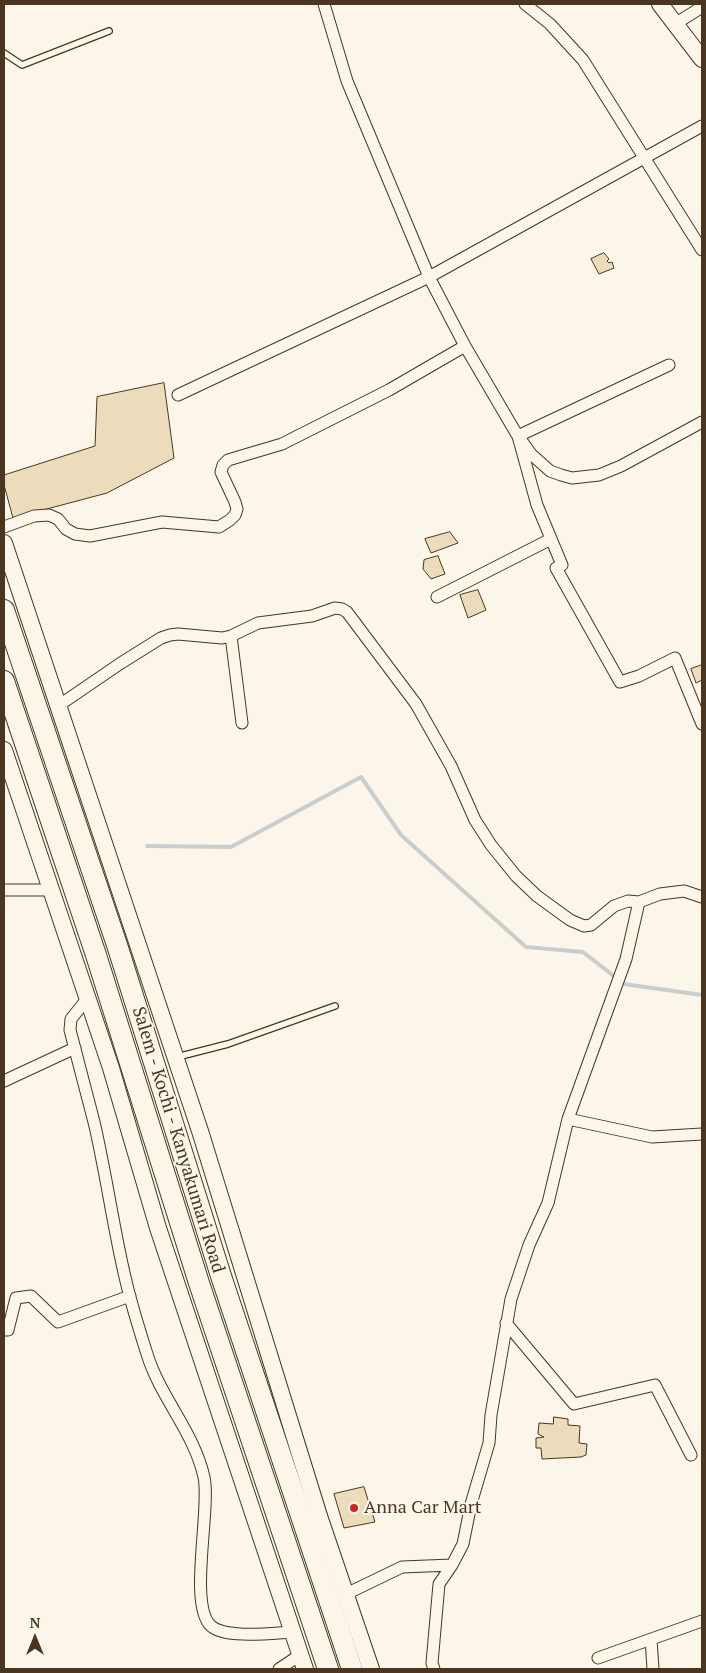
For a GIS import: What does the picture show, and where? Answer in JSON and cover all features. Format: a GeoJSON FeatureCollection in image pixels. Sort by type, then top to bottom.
{"type":"FeatureCollection","features":[{"type":"Feature","properties":{"kind":"highway","name":"Salem - Kochi - Kanyakumari Road"},"geometry":{"type":"LineString","coordinates":[[4,610],[118,948],[221,1276],[352,1669]]}},
{"type":"Feature","properties":{"kind":"highway","name":"Salem - Kochi - Kanyakumari Road"},"geometry":{"type":"LineString","coordinates":[[4,681],[96,955],[199,1283],[328,1669]]}},
{"type":"Feature","properties":{"kind":"street"},"geometry":{"type":"LineString","coordinates":[[324,4],[347,80],[429,277],[466,346],[518,436],[531,454],[550,470],[572,478],[584,478],[599,475],[621,466],[702,422]]}},
{"type":"Feature","properties":{"kind":"street"},"geometry":{"type":"LineString","coordinates":[[524,4],[550,24],[583,60],[702,250]]}},
{"type":"Feature","properties":{"kind":"street"},"geometry":{"type":"LineString","coordinates":[[660,4],[702,59]]}},
{"type":"Feature","properties":{"kind":"street"},"geometry":{"type":"LineString","coordinates":[[675,24],[702,7]]}},
{"type":"Feature","properties":{"kind":"street"},"geometry":{"type":"LineString","coordinates":[[178,395],[429,277],[702,126]]}},
{"type":"Feature","properties":{"kind":"street"},"geometry":{"type":"LineString","coordinates":[[4,527],[34,516],[49,515],[58,518],[66,529],[75,534],[90,536],[162,522],[219,527],[235,515],[237,509],[221,472],[223,465],[228,460],[282,444],[389,390],[466,346]]}},
{"type":"Feature","properties":{"kind":"street"},"geometry":{"type":"LineString","coordinates":[[518,436],[669,365]]}},
{"type":"Feature","properties":{"kind":"street"},"geometry":{"type":"LineString","coordinates":[[518,436],[537,504],[562,565],[556,568],[620,682],[639,676],[675,658],[702,724]]}},
{"type":"Feature","properties":{"kind":"street"},"geometry":{"type":"LineString","coordinates":[[436,597],[551,539]]}},
{"type":"Feature","properties":{"kind":"street"},"geometry":{"type":"LineString","coordinates":[[4,543],[200,1131],[319,1516],[371,1669]]}},
{"type":"Feature","properties":{"kind":"street"},"geometry":{"type":"LineString","coordinates":[[58,706],[161,638],[178,634],[222,638],[232,636],[258,623],[312,616],[336,608],[342,609],[347,612],[416,704],[451,766],[476,820],[491,845],[516,876],[537,896],[577,924],[584,926],[591,925],[614,906],[628,901],[639,902],[660,894],[684,891],[702,897]]}},
{"type":"Feature","properties":{"kind":"street"},"geometry":{"type":"LineString","coordinates":[[232,636],[242,723]]}},
{"type":"Feature","properties":{"kind":"street"},"geometry":{"type":"LineString","coordinates":[[4,750],[111,1068],[158,1228],[302,1662],[279,1669]]}},
{"type":"Feature","properties":{"kind":"street"},"geometry":{"type":"LineString","coordinates":[[4,890],[51,890]]}},
{"type":"Feature","properties":{"kind":"street"},"geometry":{"type":"LineString","coordinates":[[434,1669],[432,1663],[439,1584],[463,1544],[471,1504],[487,1455],[491,1432],[491,1415],[506,1323],[514,1290],[529,1245],[548,1203],[568,1119],[626,959],[639,902]]}},
{"type":"Feature","properties":{"kind":"street"},"geometry":{"type":"LineString","coordinates":[[87,999],[71,1019],[70,1030],[94,1122],[125,1277],[147,1356],[156,1380],[177,1414],[200,1461],[204,1480],[205,1500],[200,1586],[205,1618],[211,1626],[222,1632],[292,1632]]}},
{"type":"Feature","properties":{"kind":"street"},"geometry":{"type":"LineString","coordinates":[[4,1081],[75,1048]]}},
{"type":"Feature","properties":{"kind":"street"},"geometry":{"type":"LineString","coordinates":[[568,1119],[652,1137],[702,1134]]}},
{"type":"Feature","properties":{"kind":"street"},"geometry":{"type":"LineString","coordinates":[[4,1330],[8,1330],[16,1298],[31,1296],[58,1322],[130,1296]]}},
{"type":"Feature","properties":{"kind":"street"},"geometry":{"type":"LineString","coordinates":[[506,1323],[574,1404],[655,1385],[691,1455]]}},
{"type":"Feature","properties":{"kind":"street"},"geometry":{"type":"LineString","coordinates":[[346,1594],[402,1567],[452,1565]]}},
{"type":"Feature","properties":{"kind":"street"},"geometry":{"type":"LineString","coordinates":[[598,1658],[702,1621]]}},
{"type":"Feature","properties":{"kind":"street"},"geometry":{"type":"LineString","coordinates":[[651,1639],[653,1669]]}},
{"type":"Feature","properties":{"kind":"lane"},"geometry":{"type":"LineString","coordinates":[[4,53],[22,65],[109,31]]}},
{"type":"Feature","properties":{"kind":"lane"},"geometry":{"type":"LineString","coordinates":[[175,1057],[228,1044],[335,1006]]}},
{"type":"Feature","properties":{"kind":"building"},"geometry":{"type":"Polygon","coordinates":[[[604,253],[609,259],[607,261],[609,263],[612,262],[614,268],[599,274],[591,259],[604,253]]]}},
{"type":"Feature","properties":{"kind":"building"},"geometry":{"type":"Polygon","coordinates":[[[164,383],[174,458],[107,493],[13,518],[4,485],[4,475],[95,446],[97,397],[164,383]]]}},
{"type":"Feature","properties":{"kind":"building"},"geometry":{"type":"Polygon","coordinates":[[[450,532],[458,543],[431,553],[425,539],[450,532]]]}},
{"type":"Feature","properties":{"kind":"building"},"geometry":{"type":"Polygon","coordinates":[[[438,556],[445,574],[431,579],[423,569],[424,560],[438,556]]]}},
{"type":"Feature","properties":{"kind":"building"},"geometry":{"type":"Polygon","coordinates":[[[478,590],[486,610],[468,618],[460,595],[478,590]]]}},
{"type":"Feature","properties":{"kind":"building"},"geometry":{"type":"Polygon","coordinates":[[[702,665],[702,680],[696,683],[691,669],[702,665]]]}},
{"type":"Feature","properties":{"kind":"building"},"geometry":{"type":"Polygon","coordinates":[[[554,1417],[568,1419],[568,1425],[580,1426],[579,1443],[587,1444],[586,1455],[581,1457],[542,1459],[541,1448],[536,1448],[536,1438],[544,1437],[538,1434],[539,1423],[553,1424],[554,1417]]]}},
{"type":"Feature","properties":{"kind":"building","name":"Anna Car Mart"},"geometry":{"type":"Polygon","coordinates":[[[364,1487],[375,1522],[344,1528],[334,1494],[364,1487]]]}},
{"type":"Feature","properties":{"kind":"waterway"},"geometry":{"type":"LineString","coordinates":[[147,846],[231,847],[361,777],[401,835],[526,947],[583,952],[624,984],[702,995]]}},
{"type":"Feature","properties":{"kind":"place","name":"Anna Car Mart"},"geometry":{"type":"Point","coordinates":[354,1508]}}]}
